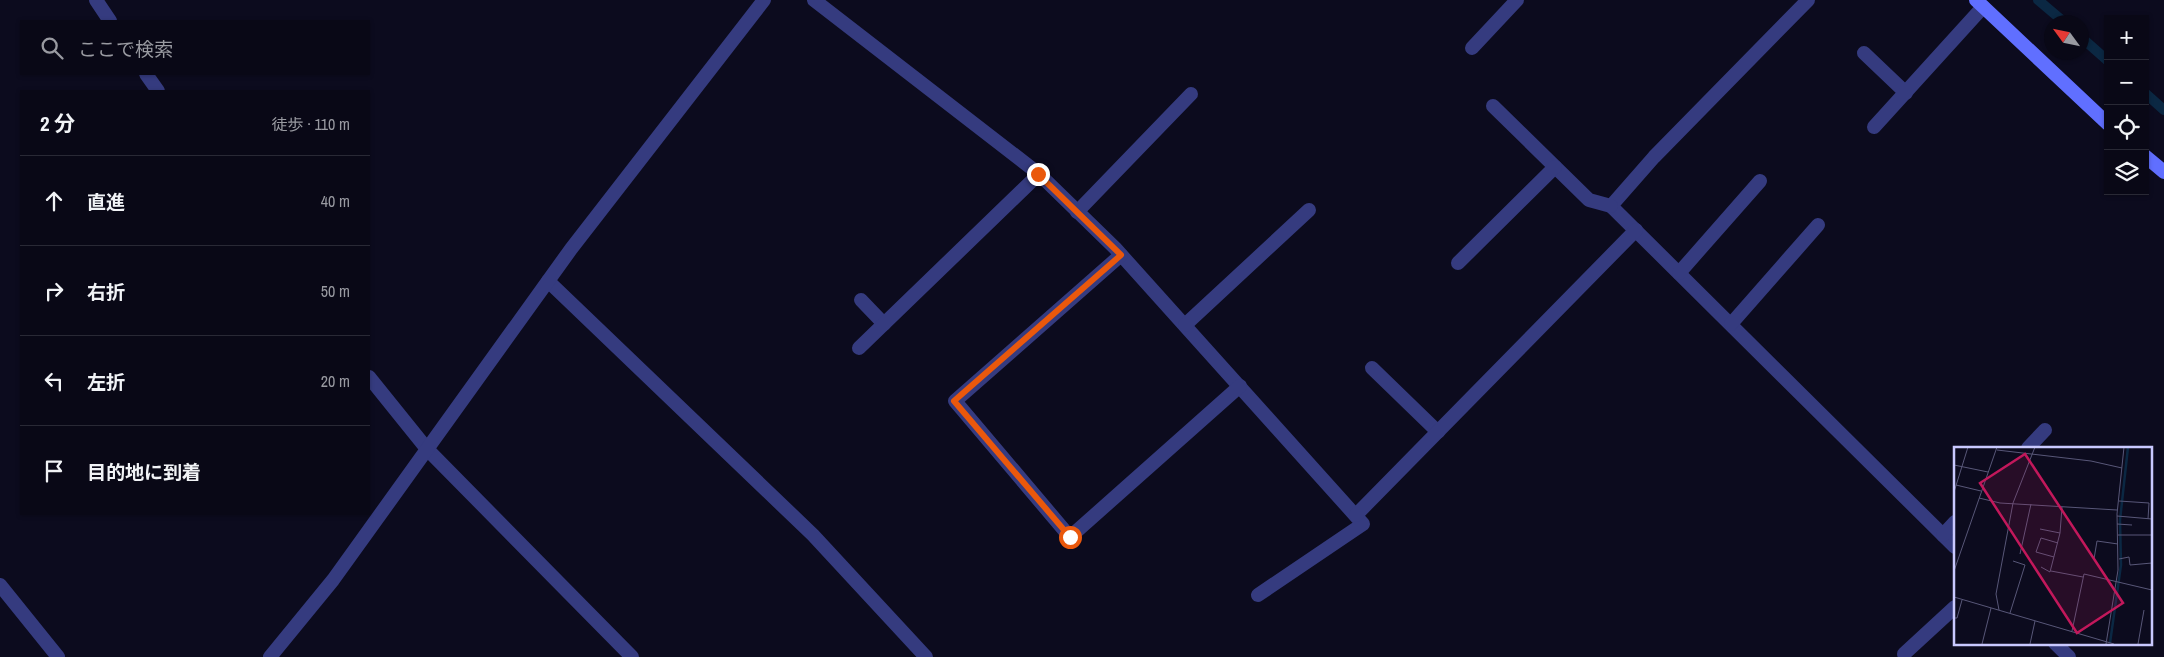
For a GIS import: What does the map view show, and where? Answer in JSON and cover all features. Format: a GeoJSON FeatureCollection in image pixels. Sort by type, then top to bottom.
{"type":"FeatureCollection","features":[{"type":"Feature","properties":{"kind":"main road"},"geometry":{"type":"LineString","coordinates":[[1980,4],[2104,120]]}},
{"type":"Feature","properties":{"kind":"main road"},"geometry":{"type":"LineString","coordinates":[[2149,159],[2164,172]]}},
{"type":"Feature","properties":{"kind":"street"},"geometry":{"type":"LineString","coordinates":[[96,0],[109,20]]}},
{"type":"Feature","properties":{"kind":"street"},"geometry":{"type":"LineString","coordinates":[[270,657],[333,580],[548,282],[764,0]]}},
{"type":"Feature","properties":{"kind":"street"},"geometry":{"type":"LineString","coordinates":[[814,0],[1038,174],[1121,255],[1363,524],[1258,595]]}},
{"type":"Feature","properties":{"kind":"street"},"geometry":{"type":"LineString","coordinates":[[1472,48],[1517,0]]}},
{"type":"Feature","properties":{"kind":"street"},"geometry":{"type":"LineString","coordinates":[[1612,206],[1654,157],[1808,0]]}},
{"type":"Feature","properties":{"kind":"street"},"geometry":{"type":"LineString","coordinates":[[1874,127],[1906,93],[1980,4]]}},
{"type":"Feature","properties":{"kind":"street"},"geometry":{"type":"LineString","coordinates":[[1864,54],[1906,93]]}},
{"type":"Feature","properties":{"kind":"street"},"geometry":{"type":"LineString","coordinates":[[147,75],[157,90]]}},
{"type":"Feature","properties":{"kind":"street"},"geometry":{"type":"LineString","coordinates":[[1077,212],[1191,94]]}},
{"type":"Feature","properties":{"kind":"street"},"geometry":{"type":"LineString","coordinates":[[1493,106],[1589,200],[1612,206],[1954,546]]}},
{"type":"Feature","properties":{"kind":"street"},"geometry":{"type":"LineString","coordinates":[[1458,263],[1555,167]]}},
{"type":"Feature","properties":{"kind":"street"},"geometry":{"type":"LineString","coordinates":[[858,348],[1038,174]]}},
{"type":"Feature","properties":{"kind":"street"},"geometry":{"type":"LineString","coordinates":[[1679,273],[1760,181]]}},
{"type":"Feature","properties":{"kind":"street"},"geometry":{"type":"LineString","coordinates":[[1185,325],[1309,210]]}},
{"type":"Feature","properties":{"kind":"street"},"geometry":{"type":"LineString","coordinates":[[1731,324],[1818,225]]}},
{"type":"Feature","properties":{"kind":"street"},"geometry":{"type":"LineString","coordinates":[[1356,515],[1636,230]]}},
{"type":"Feature","properties":{"kind":"street"},"geometry":{"type":"LineString","coordinates":[[1121,255],[954,401],[1070,537],[1240,386]]}},
{"type":"Feature","properties":{"kind":"street"},"geometry":{"type":"LineString","coordinates":[[548,282],[812,535],[926,657]]}},
{"type":"Feature","properties":{"kind":"street"},"geometry":{"type":"LineString","coordinates":[[861,300],[884,324]]}},
{"type":"Feature","properties":{"kind":"street"},"geometry":{"type":"LineString","coordinates":[[1372,368],[1438,432]]}},
{"type":"Feature","properties":{"kind":"street"},"geometry":{"type":"LineString","coordinates":[[370,377],[427,449],[632,657]]}},
{"type":"Feature","properties":{"kind":"street"},"geometry":{"type":"LineString","coordinates":[[2029,447],[2045,430]]}},
{"type":"Feature","properties":{"kind":"street"},"geometry":{"type":"LineString","coordinates":[[1943,534],[1954,523]]}},
{"type":"Feature","properties":{"kind":"street"},"geometry":{"type":"LineString","coordinates":[[0,585],[58,657]]}},
{"type":"Feature","properties":{"kind":"street"},"geometry":{"type":"LineString","coordinates":[[1904,654],[1954,608]]}},
{"type":"Feature","properties":{"kind":"street"},"geometry":{"type":"LineString","coordinates":[[2056,644],[2069,657]]}},
{"type":"Feature","properties":{"kind":"waterway"},"geometry":{"type":"LineString","coordinates":[[2038,0],[2056,15]]}},
{"type":"Feature","properties":{"kind":"waterway"},"geometry":{"type":"LineString","coordinates":[[2089,44],[2107,60]]}},
{"type":"Feature","properties":{"kind":"waterway"},"geometry":{"type":"LineString","coordinates":[[2149,97],[2164,110]]}},
{"type":"Feature","properties":{"kind":"route"},"geometry":{"type":"LineString","coordinates":[[1038,174],[1121,255],[954,401],[1070,537]]}}]}
